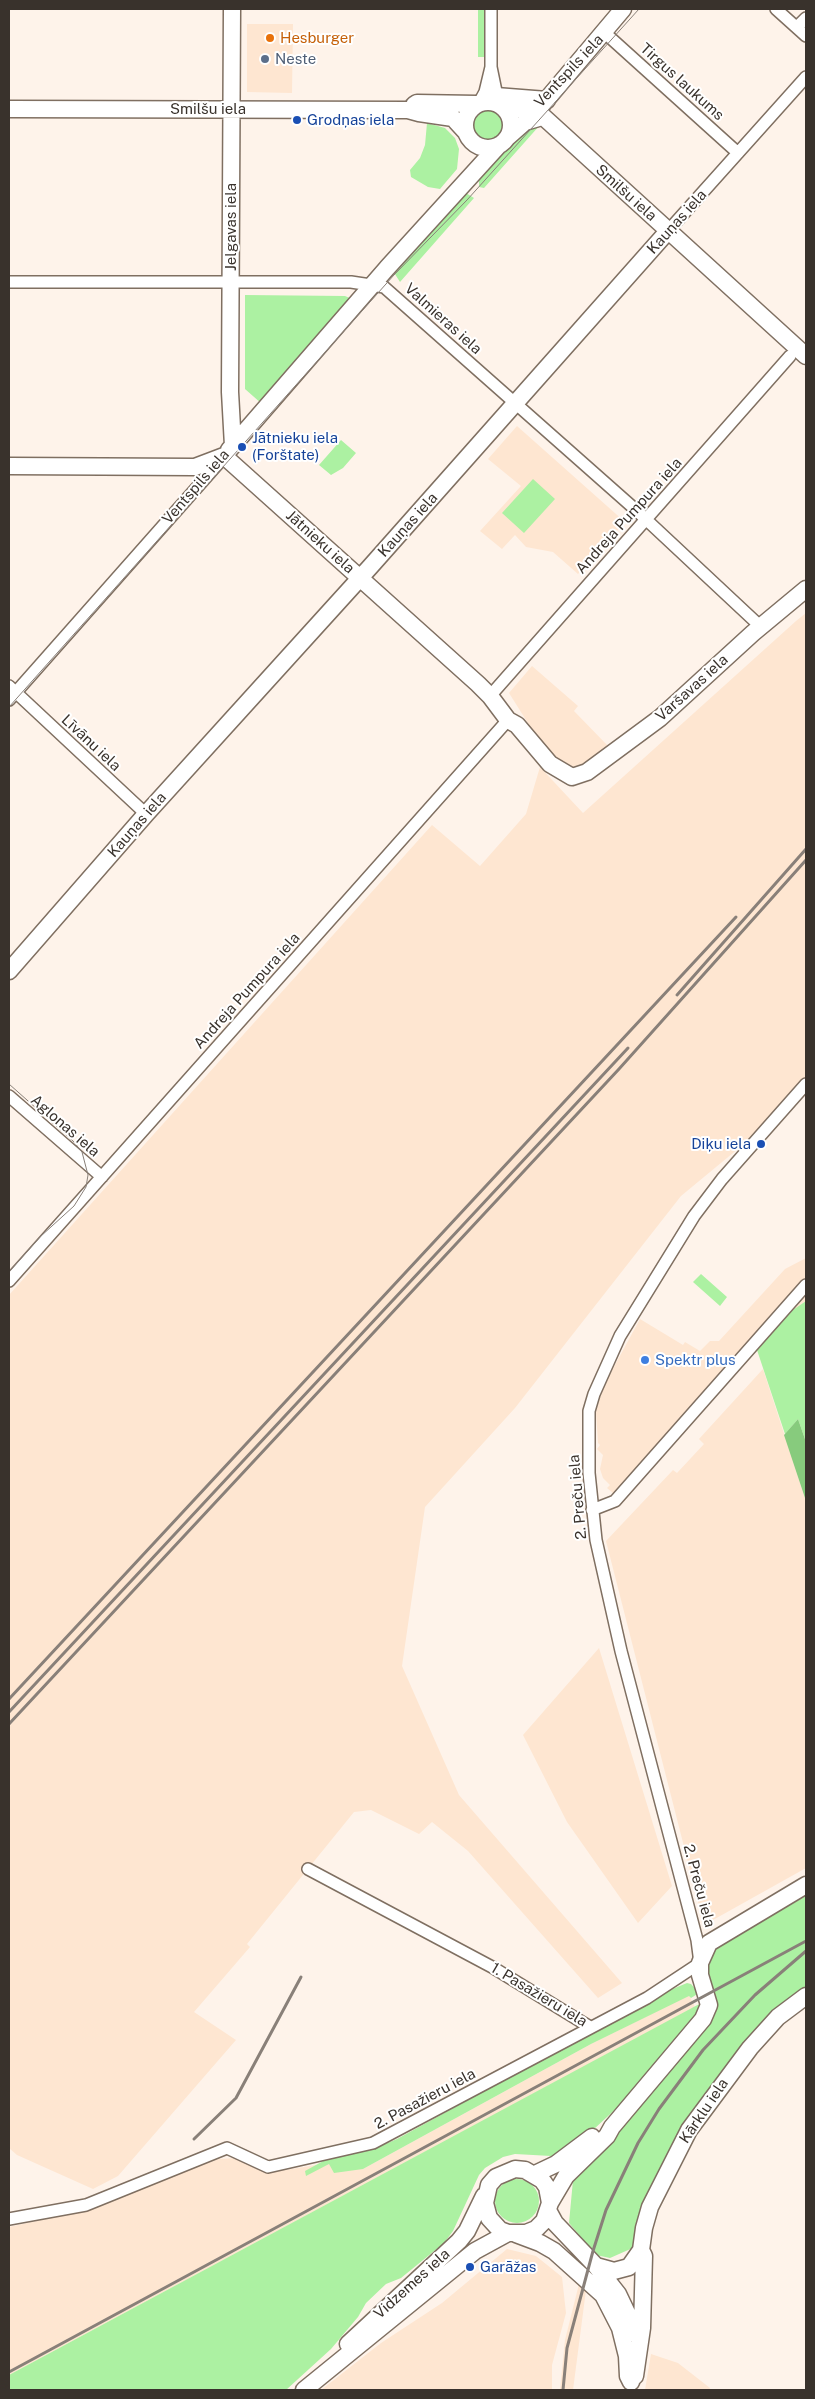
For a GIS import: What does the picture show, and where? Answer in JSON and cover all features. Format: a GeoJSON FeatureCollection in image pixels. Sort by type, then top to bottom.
{"type":"FeatureCollection","features":[{"type":"Feature","properties":{"kind":"street","name":"Jelgavas iela"},"geometry":{"type":"LineString","coordinates":[[228,451],[232,9]]}},
{"type":"Feature","properties":{"kind":"street"},"geometry":{"type":"LineString","coordinates":[[491,9],[491,67],[485,92],[466,116],[467,135],[473,143],[486,148],[504,141],[542,109]]}},
{"type":"Feature","properties":{"kind":"street","name":"Ventspils iela"},"geometry":{"type":"LineString","coordinates":[[500,103],[542,109],[623,9]]}},
{"type":"Feature","properties":{"kind":"street"},"geometry":{"type":"LineString","coordinates":[[776,9],[806,36]]}},
{"type":"Feature","properties":{"kind":"street"},"geometry":{"type":"LineString","coordinates":[[797,27],[806,18]]}},
{"type":"Feature","properties":{"kind":"street","name":"Tirgus laukums"},"geometry":{"type":"LineString","coordinates":[[605,33],[738,154]]}},
{"type":"Feature","properties":{"kind":"street"},"geometry":{"type":"LineString","coordinates":[[491,67],[500,103],[511,122],[504,141]]}},
{"type":"Feature","properties":{"kind":"street","name":"Kauņas iela"},"geometry":{"type":"LineString","coordinates":[[9,971],[146,814],[360,578],[806,77]]}},
{"type":"Feature","properties":{"kind":"street"},"geometry":{"type":"LineString","coordinates":[[478,103],[490,101],[500,103]]}},
{"type":"Feature","properties":{"kind":"street","name":"Smilšu iela"},"geometry":{"type":"LineString","coordinates":[[408,110],[418,103],[478,103]]}},
{"type":"Feature","properties":{"kind":"street","name":"Smilšu iela"},"geometry":{"type":"LineString","coordinates":[[9,108],[408,110],[453,118],[467,135]]}},
{"type":"Feature","properties":{"kind":"street","name":"Smilšu iela"},"geometry":{"type":"LineString","coordinates":[[542,109],[798,356]]}},
{"type":"Feature","properties":{"kind":"street","name":"Ventspils iela"},"geometry":{"type":"LineString","coordinates":[[462,184],[472,158],[472,148],[467,135]]}},
{"type":"Feature","properties":{"kind":"street","name":"Ventspils iela"},"geometry":{"type":"LineString","coordinates":[[11,693],[228,451],[462,184],[470,179],[504,141]]}},
{"type":"Feature","properties":{"kind":"street","name":"Valmieras iela"},"geometry":{"type":"LineString","coordinates":[[9,282],[351,282],[384,287],[646,520],[760,626]]}},
{"type":"Feature","properties":{"kind":"street","name":"Andreja Pumpura iela"},"geometry":{"type":"LineString","coordinates":[[490,696],[646,520],[798,356]]}},
{"type":"Feature","properties":{"kind":"street"},"geometry":{"type":"LineString","coordinates":[[9,466],[195,467],[228,451]]}},
{"type":"Feature","properties":{"kind":"street","name":"Jātnieku iela"},"geometry":{"type":"LineString","coordinates":[[228,451],[360,578],[490,696],[508,720],[517,725],[550,764],[572,777]]}},
{"type":"Feature","properties":{"kind":"street","name":"Varšavas iela"},"geometry":{"type":"LineString","coordinates":[[572,777],[587,772],[660,718],[760,626],[806,589]]}},
{"type":"Feature","properties":{"kind":"street","name":"Līvānu iela"},"geometry":{"type":"LineString","coordinates":[[11,693],[146,814]]}},
{"type":"Feature","properties":{"kind":"street","name":"Andreja Pumpura iela"},"geometry":{"type":"LineString","coordinates":[[9,1281],[508,720]]}},
{"type":"Feature","properties":{"kind":"street","name":"2. Preču iela"},"geometry":{"type":"LineString","coordinates":[[700,1963],[698,1940],[621,1651],[592,1510],[589,1473],[589,1411],[594,1394],[620,1336],[694,1216],[722,1179],[806,1084]]}},
{"type":"Feature","properties":{"kind":"street","name":"Aglonas iela"},"geometry":{"type":"LineString","coordinates":[[9,1096],[102,1177]]}},
{"type":"Feature","properties":{"kind":"street"},"geometry":{"type":"LineString","coordinates":[[592,1510],[615,1501],[806,1285]]}},
{"type":"Feature","properties":{"kind":"street","name":"1. Pasažieru iela"},"geometry":{"type":"LineString","coordinates":[[308,1869],[492,1967],[590,2027],[648,1998],[700,1963],[709,1943],[806,1885]]}},
{"type":"Feature","properties":{"kind":"street","name":"Vidzemes iela"},"geometry":{"type":"LineString","coordinates":[[304,2390],[373,2336],[475,2250],[512,2234],[536,2229],[544,2221],[549,2207],[566,2176],[607,2136],[612,2127],[703,2019],[709,2004],[700,1975],[700,1963]]}},
{"type":"Feature","properties":{"kind":"street","name":"Kārklu iela"},"geometry":{"type":"LineString","coordinates":[[631,2386],[635,2377],[639,2338],[642,2328],[644,2256],[641,2250],[644,2228],[650,2207],[689,2130],[750,2048],[778,2017],[806,1996]]}},
{"type":"Feature","properties":{"kind":"street","name":"2. Pasažieru iela"},"geometry":{"type":"LineString","coordinates":[[9,2219],[86,2205],[227,2148],[268,2167],[373,2143],[590,2027]]}},
{"type":"Feature","properties":{"kind":"street","name":"Vidzemes iela"},"geometry":{"type":"LineString","coordinates":[[330,2368],[365,2328],[459,2241],[467,2231],[496,2177],[505,2171],[525,2170],[535,2174],[556,2164],[602,2130],[612,2127]]}},
{"type":"Feature","properties":{"kind":"street"},"geometry":{"type":"LineString","coordinates":[[535,2174],[547,2187],[549,2207],[555,2223],[596,2266],[621,2299],[639,2338]]}},
{"type":"Feature","properties":{"kind":"street"},"geometry":{"type":"LineString","coordinates":[[485,2195],[484,2203],[489,2218],[500,2230],[512,2234]]}},
{"type":"Feature","properties":{"kind":"street","name":"Kārklu iela"},"geometry":{"type":"LineString","coordinates":[[512,2234],[540,2243],[554,2251],[603,2295],[620,2328],[627,2356],[628,2376],[631,2386]]}},
{"type":"Feature","properties":{"kind":"street"},"geometry":{"type":"LineString","coordinates":[[596,2266],[604,2270],[622,2270],[635,2262],[641,2250]]}},
{"type":"Feature","properties":{"kind":"street"},"geometry":{"type":"LineString","coordinates":[[621,2299],[636,2291],[643,2283]]}},
{"type":"Feature","properties":{"kind":"street","name":"Kārklu iela"},"geometry":{"type":"LineString","coordinates":[[603,2295],[621,2299]]}},
{"type":"Feature","properties":{"kind":"shaded area"},"geometry":{"type":"Polygon","coordinates":[[[247,24],[293,24],[292,93],[247,92],[247,24]]]}},
{"type":"Feature","properties":{"kind":"shaded area"},"geometry":{"type":"Polygon","coordinates":[[[517,426],[625,522],[578,574],[553,552],[526,547],[515,535],[502,549],[480,531],[521,486],[488,459],[517,426]]]}},
{"type":"Feature","properties":{"kind":"shaded area"},"geometry":{"type":"Polygon","coordinates":[[[806,613],[806,1079],[762,1129],[681,1196],[515,1408],[425,1507],[402,1666],[459,1795],[622,1983],[598,1998],[468,1851],[432,1822],[419,1834],[371,1810],[354,1812],[247,1944],[250,1947],[194,2012],[236,2040],[118,2176],[93,2189],[17,2155],[9,2148],[9,1295],[432,825],[480,866],[526,814],[540,767],[583,813],[806,613]]]}},
{"type":"Feature","properties":{"kind":"shaded area"},"geometry":{"type":"Polygon","coordinates":[[[532,666],[578,706],[574,711],[609,747],[581,766],[574,767],[561,762],[543,747],[509,693],[532,666]]]}},
{"type":"Feature","properties":{"kind":"shaded area"},"geometry":{"type":"Polygon","coordinates":[[[806,1258],[806,1301],[784,1317],[620,1499],[607,1488],[610,1485],[603,1478],[600,1469],[603,1455],[597,1449],[600,1445],[598,1443],[596,1412],[603,1387],[640,1319],[683,1345],[685,1342],[700,1351],[710,1341],[719,1341],[785,1269],[806,1258]]]}},
{"type":"Feature","properties":{"kind":"shaded area"},"geometry":{"type":"Polygon","coordinates":[[[763,1369],[806,1501],[806,1868],[704,1925],[606,1541],[673,1470],[677,1473],[704,1444],[699,1439],[763,1369]]]}},
{"type":"Feature","properties":{"kind":"shaded area"},"geometry":{"type":"Polygon","coordinates":[[[599,1648],[672,1886],[638,1923],[567,1822],[523,1735],[599,1648]]]}},
{"type":"Feature","properties":{"kind":"shaded area"},"geometry":{"type":"Polygon","coordinates":[[[689,1995],[695,2007],[9,2375],[9,2227],[59,2216],[140,2189],[218,2159],[238,2158],[262,2169],[285,2170],[329,2163],[363,2169],[591,2044],[689,1995]]]}},
{"type":"Feature","properties":{"kind":"shaded area"},"geometry":{"type":"Polygon","coordinates":[[[507,2249],[536,2256],[562,2277],[566,2313],[552,2365],[552,2390],[321,2390],[381,2343],[442,2303],[507,2249]]]}},
{"type":"Feature","properties":{"kind":"shaded area"},"geometry":{"type":"Polygon","coordinates":[[[579,2284],[586,2290],[573,2390],[560,2390],[565,2340],[579,2284]]]}},
{"type":"Feature","properties":{"kind":"shaded area"},"geometry":{"type":"Polygon","coordinates":[[[651,2354],[678,2363],[710,2388],[709,2390],[645,2390],[651,2354]]]}},
{"type":"Feature","properties":{"kind":"green space"},"geometry":{"type":"Polygon","coordinates":[[[478,9],[484,9],[484,57],[478,57],[478,9]]]}},
{"type":"Feature","properties":{"kind":"green space"},"geometry":{"type":"Polygon","coordinates":[[[487,108],[499,113],[504,125],[499,137],[487,142],[475,137],[470,125],[475,113],[487,108]]]}},
{"type":"Feature","properties":{"kind":"green space"},"geometry":{"type":"Polygon","coordinates":[[[427,123],[445,128],[455,138],[459,149],[457,169],[440,189],[428,187],[411,177],[410,170],[420,158],[425,145],[427,123]]]}},
{"type":"Feature","properties":{"kind":"green space"},"geometry":{"type":"Polygon","coordinates":[[[540,125],[484,188],[479,187],[479,177],[512,142],[517,133],[540,125]]]}},
{"type":"Feature","properties":{"kind":"green space"},"geometry":{"type":"Polygon","coordinates":[[[466,193],[474,198],[400,282],[393,271],[466,193]]]}},
{"type":"Feature","properties":{"kind":"green space"},"geometry":{"type":"Polygon","coordinates":[[[245,295],[345,296],[352,299],[262,404],[245,389],[245,295]]]}},
{"type":"Feature","properties":{"kind":"green space"},"geometry":{"type":"Polygon","coordinates":[[[341,440],[356,453],[343,468],[331,475],[319,465],[341,440]]]}},
{"type":"Feature","properties":{"kind":"green space"},"geometry":{"type":"Polygon","coordinates":[[[533,479],[555,499],[524,533],[502,513],[533,479]]]}},
{"type":"Feature","properties":{"kind":"green space"},"geometry":{"type":"Polygon","coordinates":[[[701,1274],[727,1297],[720,1306],[693,1282],[701,1274]]]}},
{"type":"Feature","properties":{"kind":"green space"},"geometry":{"type":"Polygon","coordinates":[[[806,1301],[806,1442],[798,1419],[785,1434],[756,1347],[784,1316],[806,1301]]]}},
{"type":"Feature","properties":{"kind":"green space"},"geometry":{"type":"Polygon","coordinates":[[[798,1419],[806,1442],[806,1501],[784,1435],[798,1419]]]}},
{"type":"Feature","properties":{"kind":"green space"},"geometry":{"type":"Polygon","coordinates":[[[806,1896],[806,1989],[746,2040],[635,2247],[610,2258],[596,2255],[569,2223],[573,2180],[622,2127],[715,2014],[717,2005],[706,1975],[713,1953],[719,1945],[806,1896]]]}},
{"type":"Feature","properties":{"kind":"green space"},"geometry":{"type":"Polygon","coordinates":[[[687,1983],[691,1984],[699,1993],[691,1998],[689,1996],[591,2044],[363,2169],[334,2173],[329,2164],[306,2176],[305,2171],[325,2160],[371,2150],[397,2139],[663,1993],[687,1983]]]}},
{"type":"Feature","properties":{"kind":"green space"},"geometry":{"type":"Polygon","coordinates":[[[703,2002],[703,2007],[634,2092],[580,2142],[555,2160],[551,2156],[515,2154],[503,2157],[485,2168],[479,2175],[453,2231],[444,2243],[401,2278],[386,2284],[366,2303],[358,2317],[331,2349],[286,2390],[9,2390],[9,2375],[703,2002]]]}},
{"type":"Feature","properties":{"kind":"green space"},"geometry":{"type":"Polygon","coordinates":[[[521,2179],[533,2185],[538,2192],[538,2210],[533,2217],[526,2222],[513,2223],[505,2220],[498,2213],[495,2197],[498,2189],[505,2182],[521,2179]]]}},
{"type":"Feature","properties":{"kind":"tram line"},"geometry":{"type":"LineString","coordinates":[[9,707],[394,275],[467,200],[639,9]]}},
{"type":"Feature","properties":{"kind":"tram line"},"geometry":{"type":"LineString","coordinates":[[9,1084],[73,1141],[82,1152],[88,1175],[86,1187],[74,1206],[41,1236],[9,1272]]}},
{"type":"Feature","properties":{"kind":"railway"},"geometry":{"type":"LineString","coordinates":[[677,995],[806,849]]}},
{"type":"Feature","properties":{"kind":"railway"},"geometry":{"type":"LineString","coordinates":[[9,1724],[619,1069],[806,860]]}},
{"type":"Feature","properties":{"kind":"railway"},"geometry":{"type":"LineString","coordinates":[[9,1699],[736,917]]}},
{"type":"Feature","properties":{"kind":"railway"},"geometry":{"type":"LineString","coordinates":[[9,1712],[628,1048]]}},
{"type":"Feature","properties":{"kind":"railway"},"geometry":{"type":"LineString","coordinates":[[9,2372],[806,1941]]}},
{"type":"Feature","properties":{"kind":"railway"},"geometry":{"type":"LineString","coordinates":[[563,2390],[567,2348],[593,2251],[606,2210],[638,2143],[659,2109],[703,2050],[755,1995],[806,1951]]}},
{"type":"Feature","properties":{"kind":"railway"},"geometry":{"type":"LineString","coordinates":[[194,2139],[236,2098],[301,1977]]}},
{"type":"Feature","properties":{"kind":"place","name":"Hesburger"},"geometry":{"type":"Point","coordinates":[270,38]}},
{"type":"Feature","properties":{"kind":"place","name":"Neste"},"geometry":{"type":"Point","coordinates":[265,59]}},
{"type":"Feature","properties":{"kind":"place","name":"Grodņas iela"},"geometry":{"type":"Point","coordinates":[297,120]}},
{"type":"Feature","properties":{"kind":"place","name":"Jātnieku iela (Forštate)"},"geometry":{"type":"Point","coordinates":[242,447]}},
{"type":"Feature","properties":{"kind":"place","name":"Diķu iela"},"geometry":{"type":"Point","coordinates":[761,1144]}},
{"type":"Feature","properties":{"kind":"place","name":"Spektr plus"},"geometry":{"type":"Point","coordinates":[645,1360]}},
{"type":"Feature","properties":{"kind":"place","name":"Garāžas"},"geometry":{"type":"Point","coordinates":[470,2267]}}]}
